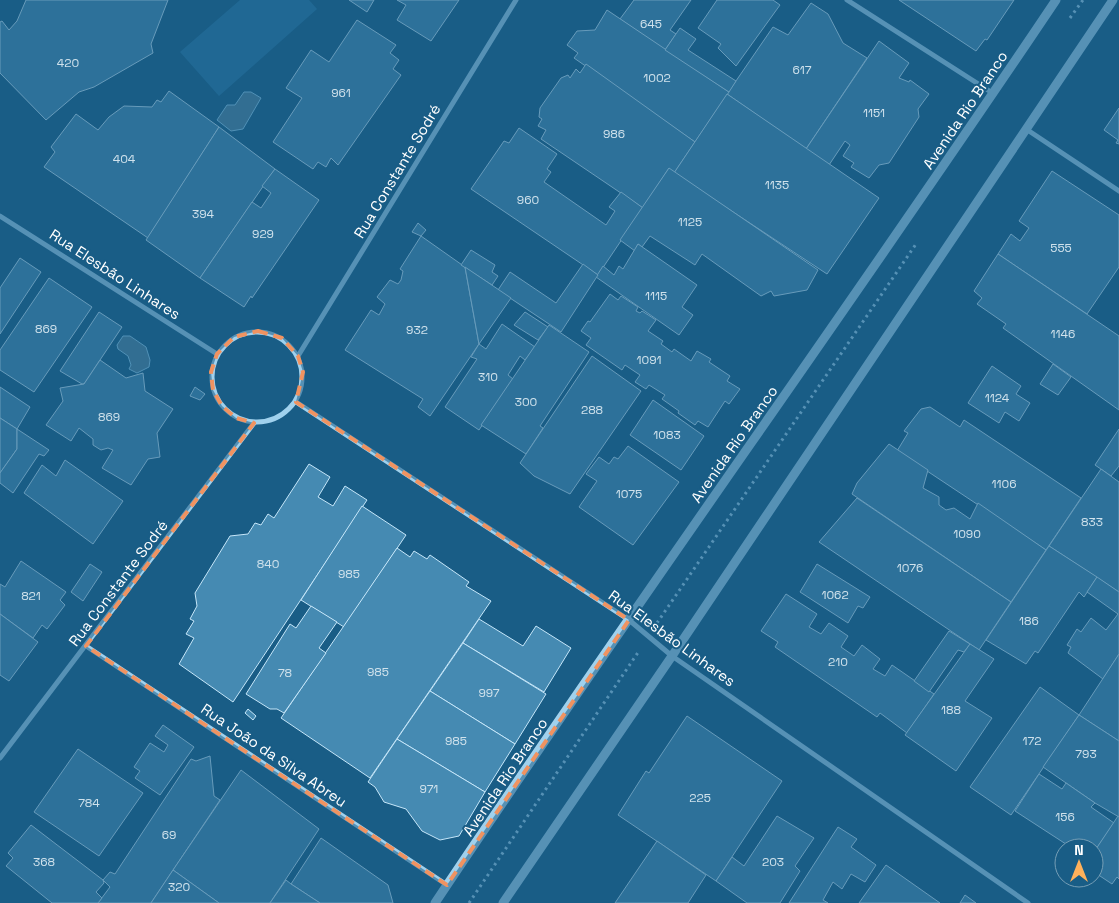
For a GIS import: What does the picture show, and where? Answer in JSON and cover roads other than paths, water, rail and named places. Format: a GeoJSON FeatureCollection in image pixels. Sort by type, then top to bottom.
{"type":"FeatureCollection","features":[{"type":"Feature","properties":{"kind":"street","name":"Rua Constante Sodré"},"geometry":{"type":"LineString","coordinates":[[298,356],[516,0]]}},
{"type":"Feature","properties":{"kind":"street"},"geometry":{"type":"LineString","coordinates":[[847,0],[994,94]]}},
{"type":"Feature","properties":{"kind":"street","name":"Avenida Rio Branco"},"geometry":{"type":"LineString","coordinates":[[435,903],[994,94],[1056,0]]}},
{"type":"Feature","properties":{"kind":"street"},"geometry":{"type":"LineString","coordinates":[[502,903],[672,656],[1025,128],[1113,0]]}},
{"type":"Feature","properties":{"kind":"street"},"geometry":{"type":"LineString","coordinates":[[1025,128],[1119,191]]}},
{"type":"Feature","properties":{"kind":"street","name":"Rua Elesbão Linhares"},"geometry":{"type":"LineString","coordinates":[[0,216],[217,354]]}},
{"type":"Feature","properties":{"kind":"street"},"geometry":{"type":"LineString","coordinates":[[258,331],[282,338],[298,356],[303,372],[302,387],[296,402],[285,414],[270,421],[254,423],[236,418],[222,406],[213,390],[211,372],[217,354],[234,337],[258,331]]}},
{"type":"Feature","properties":{"kind":"street","name":"Rua Elesbão Linhares"},"geometry":{"type":"LineString","coordinates":[[296,402],[629,620],[672,656],[1028,903]]}},
{"type":"Feature","properties":{"kind":"street","name":"Rua Constante Sodré"},"geometry":{"type":"LineString","coordinates":[[0,758],[254,423]]}},
{"type":"Feature","properties":{"kind":"street","name":"Rua João da Silva Abreu"},"geometry":{"type":"LineString","coordinates":[[86,646],[447,885]]}}]}
